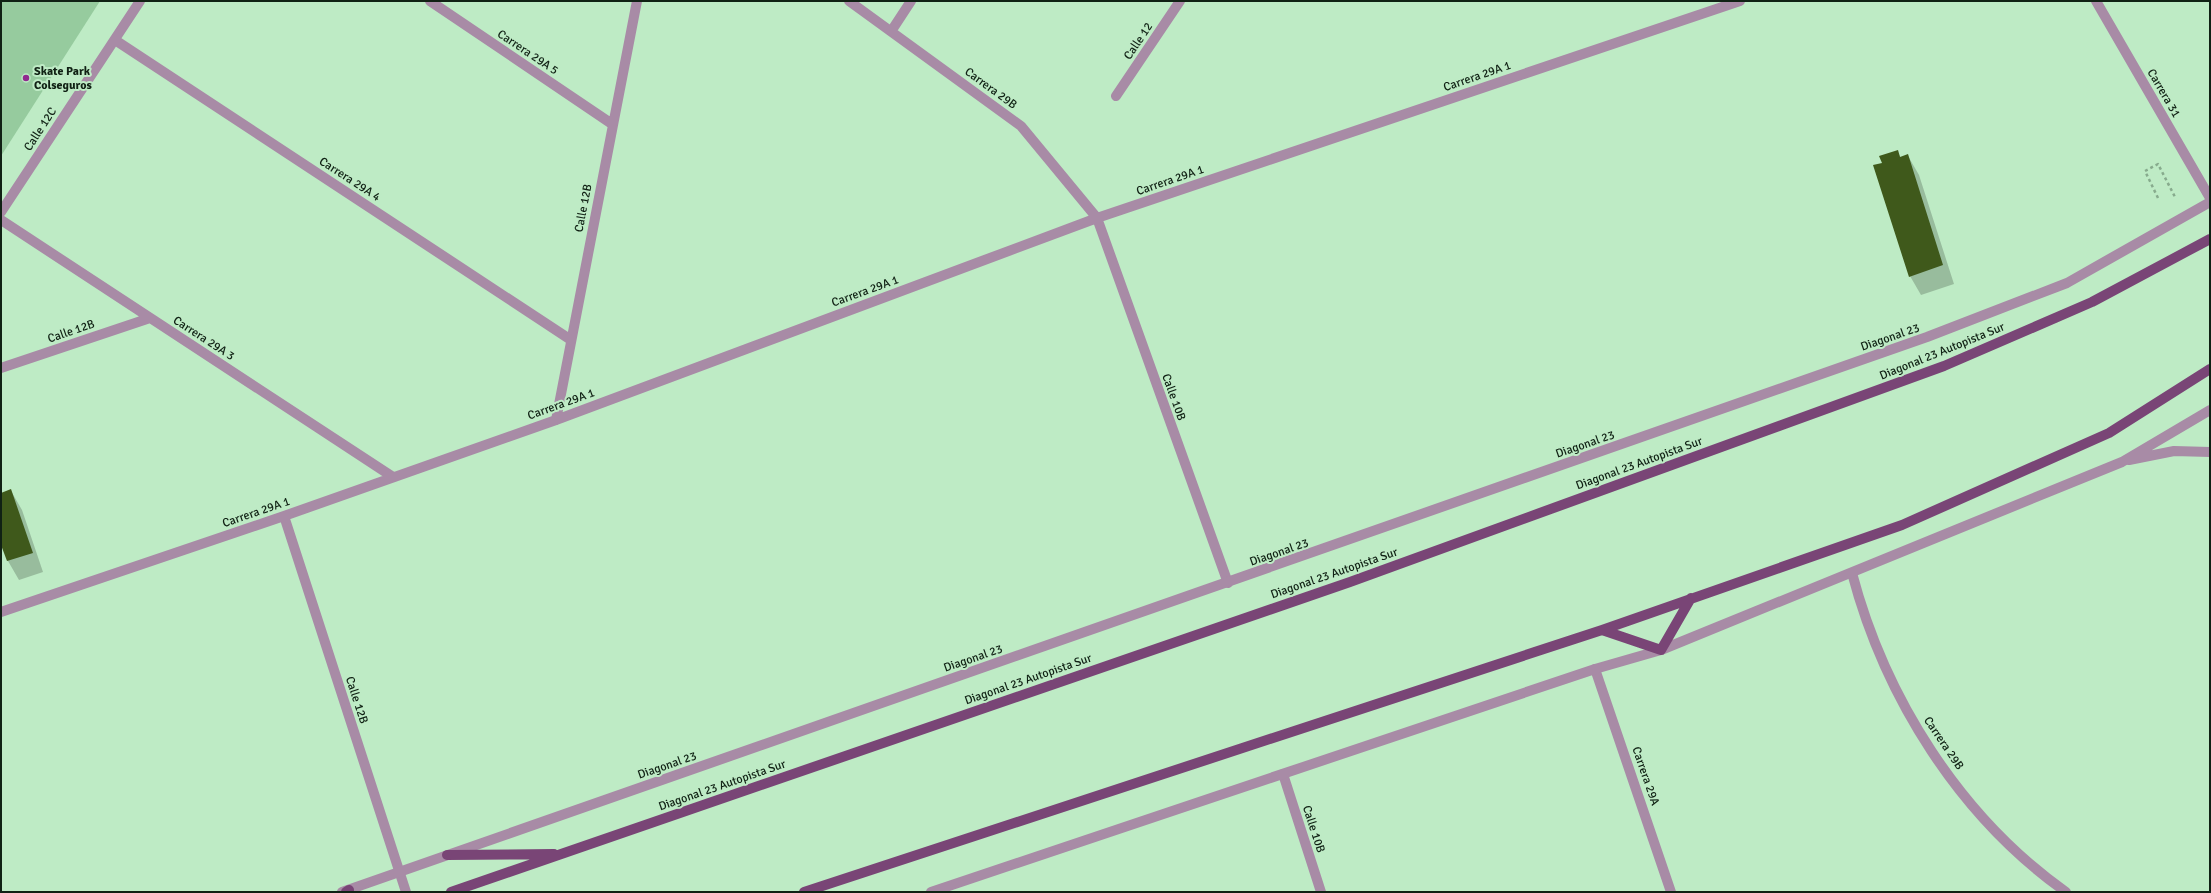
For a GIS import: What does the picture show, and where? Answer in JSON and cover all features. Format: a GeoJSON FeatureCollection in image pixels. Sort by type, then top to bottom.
{"type":"FeatureCollection","features":[{"type":"Feature","properties":{"kind":"main road","name":"Diagonal 23 Autopista Sur"},"geometry":{"type":"LineString","coordinates":[[451,892],[1350,582],[1936,369],[2092,302],[2210,239]]}},
{"type":"Feature","properties":{"kind":"main road"},"geometry":{"type":"LineString","coordinates":[[804,892],[1602,630],[1902,525],[2109,433],[2210,369]]}},
{"type":"Feature","properties":{"kind":"main road"},"geometry":{"type":"LineString","coordinates":[[1602,630],[1661,650],[1691,598]]}},
{"type":"Feature","properties":{"kind":"main road"},"geometry":{"type":"LineString","coordinates":[[447,855],[564,854]]}},
{"type":"Feature","properties":{"kind":"street","name":"Calle 12C"},"geometry":{"type":"LineString","coordinates":[[1,212],[140,1]]}},
{"type":"Feature","properties":{"kind":"street","name":"Carrera 29A 5"},"geometry":{"type":"LineString","coordinates":[[430,1],[612,124]]}},
{"type":"Feature","properties":{"kind":"street","name":"Calle 12B"},"geometry":{"type":"LineString","coordinates":[[556,420],[637,1]]}},
{"type":"Feature","properties":{"kind":"street","name":"Carrera 29B"},"geometry":{"type":"LineString","coordinates":[[849,1],[892,30],[1021,126],[1097,218]]}},
{"type":"Feature","properties":{"kind":"street"},"geometry":{"type":"LineString","coordinates":[[892,30],[911,1]]}},
{"type":"Feature","properties":{"kind":"street","name":"Calle 12"},"geometry":{"type":"LineString","coordinates":[[1116,96],[1180,1]]}},
{"type":"Feature","properties":{"kind":"street","name":"Carrera 29A 1"},"geometry":{"type":"LineString","coordinates":[[1,612],[394,478],[556,420],[1097,218],[1740,1]]}},
{"type":"Feature","properties":{"kind":"street","name":"Carrera 31"},"geometry":{"type":"LineString","coordinates":[[2096,1],[2210,198]]}},
{"type":"Feature","properties":{"kind":"street","name":"Carrera 29A 4"},"geometry":{"type":"LineString","coordinates":[[114,40],[571,340]]}},
{"type":"Feature","properties":{"kind":"street","name":"Diagonal 23"},"geometry":{"type":"LineString","coordinates":[[346,891],[1228,584],[1935,334],[2067,283],[2210,202]]}},
{"type":"Feature","properties":{"kind":"street","name":"Calle 10B"},"geometry":{"type":"LineString","coordinates":[[1097,218],[1228,584]]}},
{"type":"Feature","properties":{"kind":"street","name":"Carrera 29A 3"},"geometry":{"type":"LineString","coordinates":[[1,220],[394,478]]}},
{"type":"Feature","properties":{"kind":"street","name":"Calle 12B"},"geometry":{"type":"LineString","coordinates":[[1,368],[150,318]]}},
{"type":"Feature","properties":{"kind":"street"},"geometry":{"type":"LineString","coordinates":[[931,892],[1595,669],[1661,650],[2122,462],[2210,410]]}},
{"type":"Feature","properties":{"kind":"street"},"geometry":{"type":"LineString","coordinates":[[2122,462],[2174,451],[2210,452]]}},
{"type":"Feature","properties":{"kind":"street","name":"Calle 12B"},"geometry":{"type":"LineString","coordinates":[[284,516],[406,892]]}},
{"type":"Feature","properties":{"kind":"street","name":"Carrera 29B"},"geometry":{"type":"LineString","coordinates":[[1852,573],[1859,598],[1889,676],[1930,750],[1981,816],[2042,875],[2066,892]]}},
{"type":"Feature","properties":{"kind":"street","name":"Carrera 29A"},"geometry":{"type":"LineString","coordinates":[[1595,669],[1671,892]]}},
{"type":"Feature","properties":{"kind":"street","name":"Calle 10B"},"geometry":{"type":"LineString","coordinates":[[1283,774],[1321,892]]}},
{"type":"Feature","properties":{"kind":"path"},"geometry":{"type":"LineString","coordinates":[[2158,164],[2145,171],[2158,198]]}},
{"type":"Feature","properties":{"kind":"green space","name":"Skate Park Colseguros"},"geometry":{"type":"Polygon","coordinates":[[[1,1],[100,1],[1,156],[1,1]]]}},
{"type":"Feature","properties":{"kind":"building"},"geometry":{"type":"Polygon","coordinates":[[[1898,150],[1900,157],[1908,154],[1943,265],[1909,277],[1873,165],[1882,163],[1879,156],[1898,150]]]}},
{"type":"Feature","properties":{"kind":"building"},"geometry":{"type":"Polygon","coordinates":[[[11,489],[33,553],[7,561],[1,545],[1,493],[11,489]]]}},
{"type":"Feature","properties":{"kind":"place","name":"Skate Park Colseguros"},"geometry":{"type":"Point","coordinates":[26,78]}}]}
